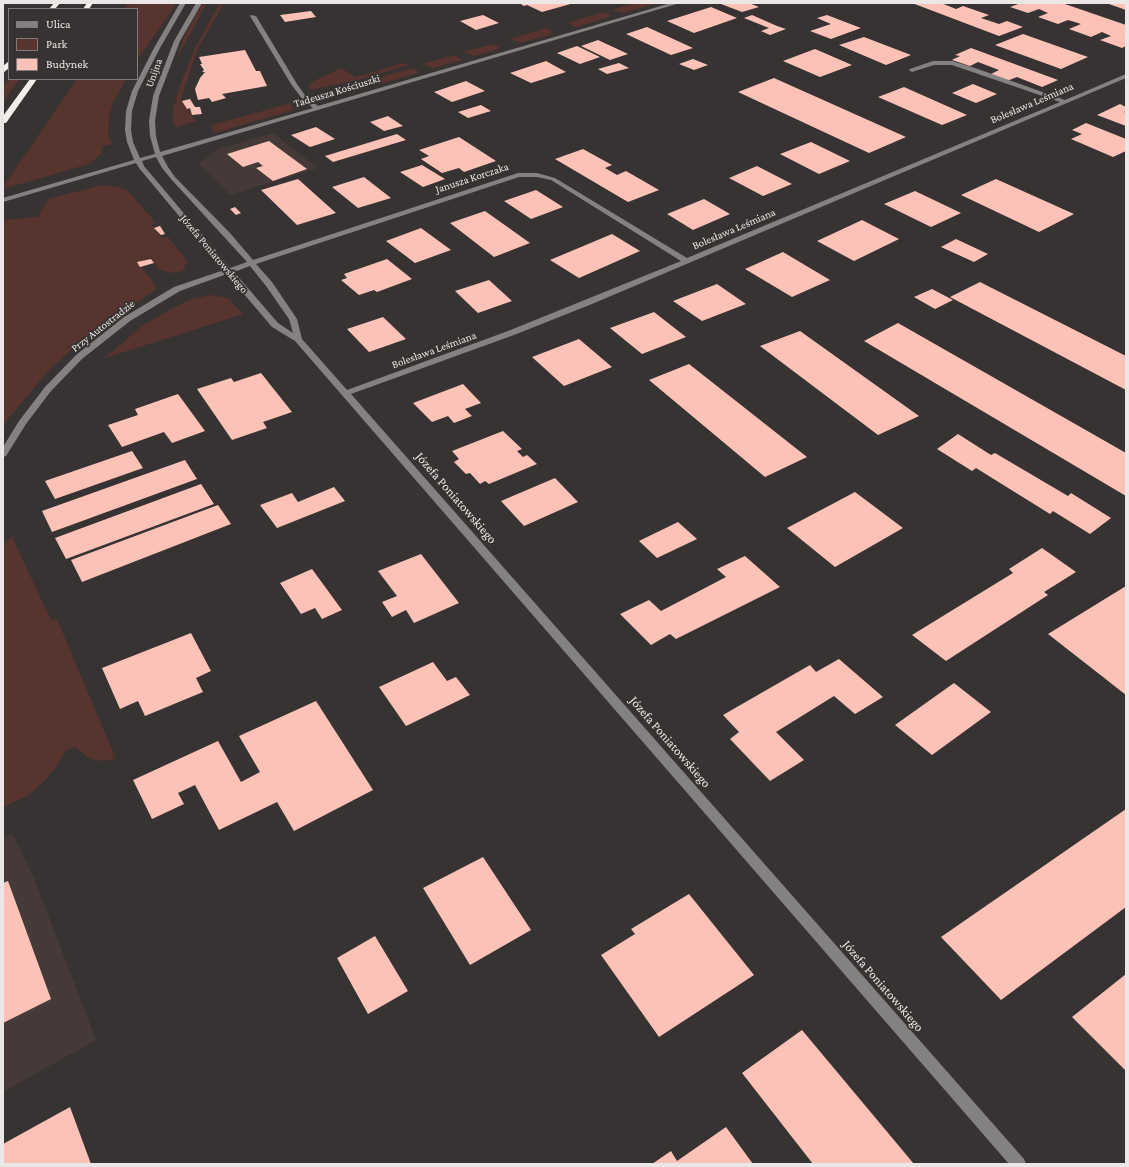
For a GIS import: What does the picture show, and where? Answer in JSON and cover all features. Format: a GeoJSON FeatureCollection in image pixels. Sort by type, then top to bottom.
{"type":"FeatureCollection","features":[{"type":"Feature","properties":{"kind":"highway"},"geometry":{"type":"LineString","coordinates":[[3,121],[33,80]]}},
{"type":"Feature","properties":{"kind":"street","name":"Unijna"},"geometry":{"type":"LineString","coordinates":[[137,161],[132,150],[128,130],[131,104],[157,48],[183,3]]}},
{"type":"Feature","properties":{"kind":"street","name":"Unijna"},"geometry":{"type":"LineString","coordinates":[[158,155],[153,136],[152,121],[154,105],[177,41],[199,3]]}},
{"type":"Feature","properties":{"kind":"street","name":"Tadeusza Kościuszki"},"geometry":{"type":"LineString","coordinates":[[3,200],[677,3]]}},
{"type":"Feature","properties":{"kind":"street"},"geometry":{"type":"LineString","coordinates":[[253,16],[305,99],[317,108]]}},
{"type":"Feature","properties":{"kind":"street"},"geometry":{"type":"LineString","coordinates":[[912,70],[933,63],[952,63],[973,69],[1064,102]]}},
{"type":"Feature","properties":{"kind":"street","name":"Bolesława Leśmiana"},"geometry":{"type":"LineString","coordinates":[[346,393],[540,322],[1126,76]]}},
{"type":"Feature","properties":{"kind":"street","name":"Józefa Poniatowskiego"},"geometry":{"type":"LineString","coordinates":[[158,155],[173,178],[252,263],[293,319],[296,326],[298,339]]}},
{"type":"Feature","properties":{"kind":"street","name":"Józefa Poniatowskiego"},"geometry":{"type":"LineString","coordinates":[[137,161],[228,271],[276,325],[298,339],[346,393],[1019,1164]]}},
{"type":"Feature","properties":{"kind":"street","name":"Janusza Korczaka"},"geometry":{"type":"LineString","coordinates":[[252,263],[518,175],[527,174],[553,179],[686,261]]}},
{"type":"Feature","properties":{"kind":"street","name":"Przy Autostradzie"},"geometry":{"type":"LineString","coordinates":[[3,454],[22,423],[48,389],[96,342],[140,310],[177,289],[252,263]]}},
{"type":"Feature","properties":{"kind":"shaded area"},"geometry":{"type":"Polygon","coordinates":[[[273,133],[318,168],[230,195],[199,164],[218,149],[273,133]]]}},
{"type":"Feature","properties":{"kind":"shaded area"},"geometry":{"type":"Polygon","coordinates":[[[12,833],[33,876],[96,1040],[3,1092],[3,837],[12,833]]]}},
{"type":"Feature","properties":{"kind":"green space"},"geometry":{"type":"Polygon","coordinates":[[[129,3],[177,3],[138,59],[138,8],[125,8],[129,3]]]}},
{"type":"Feature","properties":{"kind":"green space"},"geometry":{"type":"Polygon","coordinates":[[[203,3],[207,3],[176,60],[184,37],[203,3]]]}},
{"type":"Feature","properties":{"kind":"green space"},"geometry":{"type":"Polygon","coordinates":[[[220,3],[224,3],[197,50],[181,99],[196,121],[176,127],[173,124],[173,109],[181,83],[197,44],[220,3]]]}},
{"type":"Feature","properties":{"kind":"green space"},"geometry":{"type":"Polygon","coordinates":[[[634,3],[658,3],[623,13],[611,10],[634,3]]]}},
{"type":"Feature","properties":{"kind":"green space"},"geometry":{"type":"Polygon","coordinates":[[[603,12],[610,15],[610,17],[576,27],[567,23],[603,12]]]}},
{"type":"Feature","properties":{"kind":"green space"},"geometry":{"type":"Polygon","coordinates":[[[547,28],[553,32],[553,34],[521,43],[510,39],[547,28]]]}},
{"type":"Feature","properties":{"kind":"green space"},"geometry":{"type":"Polygon","coordinates":[[[492,44],[499,47],[499,49],[475,56],[463,52],[492,44]]]}},
{"type":"Feature","properties":{"kind":"green space"},"geometry":{"type":"Polygon","coordinates":[[[454,55],[462,60],[433,68],[422,64],[454,55]]]}},
{"type":"Feature","properties":{"kind":"green space"},"geometry":{"type":"Polygon","coordinates":[[[403,63],[409,65],[358,80],[310,90],[310,83],[341,68],[356,77],[403,63]]]}},
{"type":"Feature","properties":{"kind":"green space"},"geometry":{"type":"Polygon","coordinates":[[[413,68],[418,71],[418,73],[328,99],[317,95],[413,68]]]}},
{"type":"Feature","properties":{"kind":"green space"},"geometry":{"type":"Polygon","coordinates":[[[8,80],[19,80],[3,102],[3,87],[8,80]]]}},
{"type":"Feature","properties":{"kind":"green space"},"geometry":{"type":"Polygon","coordinates":[[[76,80],[125,80],[112,105],[109,117],[108,133],[112,144],[102,146],[102,152],[100,155],[89,164],[3,189],[76,80]]]}},
{"type":"Feature","properties":{"kind":"green space"},"geometry":{"type":"Polygon","coordinates":[[[291,103],[293,110],[215,133],[210,127],[212,125],[291,103]]]}},
{"type":"Feature","properties":{"kind":"green space"},"geometry":{"type":"Polygon","coordinates":[[[102,185],[127,190],[156,223],[151,224],[162,238],[168,237],[188,262],[184,267],[185,270],[174,273],[163,271],[159,269],[151,258],[137,262],[155,284],[156,287],[154,291],[106,323],[68,353],[49,370],[3,425],[3,220],[38,217],[48,199],[102,185]]]}},
{"type":"Feature","properties":{"kind":"green space"},"geometry":{"type":"Polygon","coordinates":[[[211,295],[228,298],[243,314],[105,358],[142,326],[176,306],[192,299],[211,295]]]}},
{"type":"Feature","properties":{"kind":"green space"},"geometry":{"type":"Polygon","coordinates":[[[12,537],[51,620],[57,619],[116,759],[105,761],[95,760],[87,757],[76,747],[66,750],[58,764],[43,783],[27,796],[3,807],[3,544],[12,537]]]}},
{"type":"Feature","properties":{"kind":"building"},"geometry":{"type":"Polygon","coordinates":[[[519,3],[574,3],[542,12],[519,3]]]}},
{"type":"Feature","properties":{"kind":"building"},"geometry":{"type":"Polygon","coordinates":[[[749,3],[759,7],[742,12],[721,4],[749,3]]]}},
{"type":"Feature","properties":{"kind":"building"},"geometry":{"type":"Polygon","coordinates":[[[912,3],[941,3],[956,9],[963,6],[989,15],[981,18],[999,24],[1007,21],[1023,27],[999,36],[912,3]]]}},
{"type":"Feature","properties":{"kind":"building"},"geometry":{"type":"Polygon","coordinates":[[[1021,3],[1062,3],[1126,25],[1126,46],[1122,48],[1100,40],[1111,36],[1102,32],[1091,37],[1069,29],[1081,24],[1075,22],[1068,20],[1058,24],[1038,17],[1048,13],[1039,9],[1028,13],[1010,7],[1021,3]]]}},
{"type":"Feature","properties":{"kind":"building"},"geometry":{"type":"Polygon","coordinates":[[[1106,3],[1126,3],[1126,10],[1106,3]]]}},
{"type":"Feature","properties":{"kind":"building"},"geometry":{"type":"Polygon","coordinates":[[[711,7],[737,18],[694,33],[667,21],[711,7]]]}},
{"type":"Feature","properties":{"kind":"building"},"geometry":{"type":"Polygon","coordinates":[[[311,11],[316,17],[285,22],[280,15],[311,11]]]}},
{"type":"Feature","properties":{"kind":"building"},"geometry":{"type":"Polygon","coordinates":[[[483,15],[499,23],[476,30],[460,21],[483,15]]]}},
{"type":"Feature","properties":{"kind":"building"},"geometry":{"type":"Polygon","coordinates":[[[752,15],[786,29],[770,35],[761,31],[769,28],[744,18],[752,15]]]}},
{"type":"Feature","properties":{"kind":"building"},"geometry":{"type":"Polygon","coordinates":[[[827,15],[861,28],[831,39],[810,31],[831,24],[817,18],[827,15]]]}},
{"type":"Feature","properties":{"kind":"building"},"geometry":{"type":"Polygon","coordinates":[[[647,27],[693,48],[671,55],[626,34],[647,27]]]}},
{"type":"Feature","properties":{"kind":"building"},"geometry":{"type":"Polygon","coordinates":[[[1023,34],[1088,57],[1061,69],[995,45],[1023,34]]]}},
{"type":"Feature","properties":{"kind":"building"},"geometry":{"type":"Polygon","coordinates":[[[864,37],[911,55],[886,65],[839,45],[864,37]]]}},
{"type":"Feature","properties":{"kind":"building"},"geometry":{"type":"Polygon","coordinates":[[[598,40],[628,54],[610,60],[581,46],[598,40]]]}},
{"type":"Feature","properties":{"kind":"building"},"geometry":{"type":"Polygon","coordinates":[[[577,46],[600,57],[580,64],[557,53],[577,46]]]}},
{"type":"Feature","properties":{"kind":"building"},"geometry":{"type":"Polygon","coordinates":[[[971,48],[1058,80],[1042,87],[1017,77],[1007,81],[989,75],[999,70],[978,62],[970,66],[952,60],[960,56],[955,55],[971,48]]]}},
{"type":"Feature","properties":{"kind":"building"},"geometry":{"type":"Polygon","coordinates":[[[815,49],[852,65],[820,77],[783,61],[815,49]]]}},
{"type":"Feature","properties":{"kind":"building"},"geometry":{"type":"Polygon","coordinates":[[[245,50],[256,71],[260,71],[267,86],[222,94],[226,98],[212,102],[209,98],[198,100],[195,89],[200,78],[205,72],[202,72],[204,70],[200,64],[202,64],[199,57],[245,50]]]}},
{"type":"Feature","properties":{"kind":"building"},"geometry":{"type":"Polygon","coordinates":[[[693,59],[708,65],[694,70],[679,64],[693,59]]]}},
{"type":"Feature","properties":{"kind":"building"},"geometry":{"type":"Polygon","coordinates":[[[546,61],[566,72],[531,83],[510,73],[546,61]]]}},
{"type":"Feature","properties":{"kind":"building"},"geometry":{"type":"Polygon","coordinates":[[[619,63],[629,68],[607,74],[598,69],[619,63]]]}},
{"type":"Feature","properties":{"kind":"building"},"geometry":{"type":"Polygon","coordinates":[[[774,78],[906,137],[869,153],[738,92],[774,78]]]}},
{"type":"Feature","properties":{"kind":"building"},"geometry":{"type":"Polygon","coordinates":[[[466,81],[485,91],[452,102],[434,92],[466,81]]]}},
{"type":"Feature","properties":{"kind":"building"},"geometry":{"type":"Polygon","coordinates":[[[973,84],[997,94],[976,103],[952,93],[973,84]]]}},
{"type":"Feature","properties":{"kind":"building"},"geometry":{"type":"Polygon","coordinates":[[[904,87],[967,115],[942,125],[878,97],[904,87]]]}},
{"type":"Feature","properties":{"kind":"building"},"geometry":{"type":"Polygon","coordinates":[[[190,99],[195,107],[200,107],[202,114],[192,115],[190,108],[187,109],[182,101],[190,99]]]}},
{"type":"Feature","properties":{"kind":"building"},"geometry":{"type":"Polygon","coordinates":[[[1120,104],[1126,107],[1126,111],[1124,112],[1126,113],[1126,126],[1097,115],[1120,104]]]}},
{"type":"Feature","properties":{"kind":"building"},"geometry":{"type":"Polygon","coordinates":[[[481,105],[491,111],[468,118],[458,112],[481,105]]]}},
{"type":"Feature","properties":{"kind":"building"},"geometry":{"type":"Polygon","coordinates":[[[388,116],[403,126],[384,131],[370,122],[388,116]]]}},
{"type":"Feature","properties":{"kind":"building"},"geometry":{"type":"Polygon","coordinates":[[[1086,123],[1126,139],[1126,151],[1113,157],[1071,139],[1082,134],[1072,130],[1086,123]]]}},
{"type":"Feature","properties":{"kind":"building"},"geometry":{"type":"Polygon","coordinates":[[[316,127],[335,139],[310,147],[291,135],[316,127]]]}},
{"type":"Feature","properties":{"kind":"building"},"geometry":{"type":"Polygon","coordinates":[[[397,134],[406,140],[333,162],[325,156],[397,134]]]}},
{"type":"Feature","properties":{"kind":"building"},"geometry":{"type":"Polygon","coordinates":[[[459,137],[496,161],[464,172],[459,168],[442,173],[421,159],[429,156],[419,150],[459,137]]]}},
{"type":"Feature","properties":{"kind":"building"},"geometry":{"type":"Polygon","coordinates":[[[269,141],[307,169],[273,181],[256,168],[263,166],[258,162],[243,167],[227,154],[269,141]]]}},
{"type":"Feature","properties":{"kind":"building"},"geometry":{"type":"Polygon","coordinates":[[[811,142],[850,161],[819,174],[780,154],[811,142]]]}},
{"type":"Feature","properties":{"kind":"building"},"geometry":{"type":"Polygon","coordinates":[[[583,149],[612,165],[605,168],[617,175],[626,171],[659,190],[628,202],[555,159],[583,149]]]}},
{"type":"Feature","properties":{"kind":"building"},"geometry":{"type":"Polygon","coordinates":[[[422,165],[445,179],[423,187],[400,172],[422,165]]]}},
{"type":"Feature","properties":{"kind":"building"},"geometry":{"type":"Polygon","coordinates":[[[757,166],[792,184],[763,196],[729,178],[757,166]]]}},
{"type":"Feature","properties":{"kind":"building"},"geometry":{"type":"Polygon","coordinates":[[[364,177],[391,198],[358,208],[332,187],[364,177]]]}},
{"type":"Feature","properties":{"kind":"building"},"geometry":{"type":"Polygon","coordinates":[[[298,179],[336,213],[297,225],[261,190],[298,179]]]}},
{"type":"Feature","properties":{"kind":"building"},"geometry":{"type":"Polygon","coordinates":[[[996,179],[1074,214],[1039,232],[961,195],[996,179]]]}},
{"type":"Feature","properties":{"kind":"building"},"geometry":{"type":"Polygon","coordinates":[[[536,190],[563,207],[531,219],[504,201],[536,190]]]}},
{"type":"Feature","properties":{"kind":"building"},"geometry":{"type":"Polygon","coordinates":[[[915,191],[961,213],[931,227],[884,204],[915,191]]]}},
{"type":"Feature","properties":{"kind":"building"},"geometry":{"type":"Polygon","coordinates":[[[704,199],[730,214],[693,230],[667,214],[704,199]]]}},
{"type":"Feature","properties":{"kind":"building"},"geometry":{"type":"Polygon","coordinates":[[[235,207],[241,213],[236,215],[230,209],[235,207]]]}},
{"type":"Feature","properties":{"kind":"building"},"geometry":{"type":"Polygon","coordinates":[[[485,211],[530,243],[494,257],[450,223],[485,211]]]}},
{"type":"Feature","properties":{"kind":"building"},"geometry":{"type":"Polygon","coordinates":[[[862,220],[899,239],[854,261],[817,241],[862,220]]]}},
{"type":"Feature","properties":{"kind":"building"},"geometry":{"type":"Polygon","coordinates":[[[160,226],[165,234],[161,235],[154,228],[160,226]]]}},
{"type":"Feature","properties":{"kind":"building"},"geometry":{"type":"Polygon","coordinates":[[[421,228],[451,250],[415,263],[386,241],[421,228]]]}},
{"type":"Feature","properties":{"kind":"building"},"geometry":{"type":"Polygon","coordinates":[[[612,234],[640,251],[579,278],[550,260],[612,234]]]}},
{"type":"Feature","properties":{"kind":"building"},"geometry":{"type":"Polygon","coordinates":[[[956,239],[988,254],[974,262],[941,247],[956,239]]]}},
{"type":"Feature","properties":{"kind":"building"},"geometry":{"type":"Polygon","coordinates":[[[783,252],[830,280],[792,297],[745,269],[783,252]]]}},
{"type":"Feature","properties":{"kind":"building"},"geometry":{"type":"Polygon","coordinates":[[[151,259],[154,263],[140,267],[137,262],[151,259]]]}},
{"type":"Feature","properties":{"kind":"building"},"geometry":{"type":"Polygon","coordinates":[[[387,259],[412,279],[377,292],[374,290],[359,295],[341,280],[347,278],[344,274],[387,259]]]}},
{"type":"Feature","properties":{"kind":"building"},"geometry":{"type":"Polygon","coordinates":[[[489,280],[512,301],[478,313],[455,291],[489,280]]]}},
{"type":"Feature","properties":{"kind":"building"},"geometry":{"type":"Polygon","coordinates":[[[980,282],[1126,356],[1126,390],[950,297],[980,282]]]}},
{"type":"Feature","properties":{"kind":"building"},"geometry":{"type":"Polygon","coordinates":[[[717,284],[746,304],[702,321],[673,301],[717,284]]]}},
{"type":"Feature","properties":{"kind":"building"},"geometry":{"type":"Polygon","coordinates":[[[932,289],[953,300],[935,309],[914,297],[932,289]]]}},
{"type":"Feature","properties":{"kind":"building"},"geometry":{"type":"Polygon","coordinates":[[[654,312],[686,337],[642,354],[610,328],[654,312]]]}},
{"type":"Feature","properties":{"kind":"building"},"geometry":{"type":"Polygon","coordinates":[[[383,317],[406,339],[369,352],[347,329],[383,317]]]}},
{"type":"Feature","properties":{"kind":"building"},"geometry":{"type":"Polygon","coordinates":[[[898,323],[1126,453],[1126,496],[864,341],[898,323]]]}},
{"type":"Feature","properties":{"kind":"building"},"geometry":{"type":"Polygon","coordinates":[[[800,331],[919,416],[878,435],[760,346],[800,331]]]}},
{"type":"Feature","properties":{"kind":"building"},"geometry":{"type":"Polygon","coordinates":[[[579,339],[612,367],[564,386],[532,357],[579,339]]]}},
{"type":"Feature","properties":{"kind":"building"},"geometry":{"type":"Polygon","coordinates":[[[689,364],[807,457],[765,477],[649,380],[689,364]]]}},
{"type":"Feature","properties":{"kind":"building"},"geometry":{"type":"Polygon","coordinates":[[[261,373],[292,412],[263,422],[267,428],[232,440],[197,389],[231,378],[234,382],[261,373]]]}},
{"type":"Feature","properties":{"kind":"building"},"geometry":{"type":"Polygon","coordinates":[[[463,384],[481,403],[465,409],[472,416],[454,423],[448,416],[432,422],[413,403],[463,384]]]}},
{"type":"Feature","properties":{"kind":"building"},"geometry":{"type":"Polygon","coordinates":[[[178,394],[205,431],[172,443],[164,432],[122,447],[108,425],[138,415],[135,409],[178,394]]]}},
{"type":"Feature","properties":{"kind":"building"},"geometry":{"type":"Polygon","coordinates":[[[503,431],[522,449],[517,451],[523,457],[527,455],[537,464],[489,484],[485,481],[480,484],[470,473],[466,474],[454,462],[459,459],[452,451],[503,431]]]}},
{"type":"Feature","properties":{"kind":"building"},"geometry":{"type":"Polygon","coordinates":[[[958,434],[991,455],[995,453],[1068,496],[1071,493],[1111,518],[1090,534],[1053,511],[1050,514],[976,468],[972,471],[937,449],[958,434]]]}},
{"type":"Feature","properties":{"kind":"building"},"geometry":{"type":"Polygon","coordinates":[[[132,451],[143,468],[55,499],[45,481],[132,451]]]}},
{"type":"Feature","properties":{"kind":"building"},"geometry":{"type":"Polygon","coordinates":[[[185,460],[197,479],[52,532],[42,511],[185,460]]]}},
{"type":"Feature","properties":{"kind":"building"},"geometry":{"type":"Polygon","coordinates":[[[555,478],[578,502],[524,526],[501,501],[555,478]]]}},
{"type":"Feature","properties":{"kind":"building"},"geometry":{"type":"Polygon","coordinates":[[[201,484],[214,504],[66,559],[55,538],[201,484]]]}},
{"type":"Feature","properties":{"kind":"building"},"geometry":{"type":"Polygon","coordinates":[[[334,487],[345,501],[277,528],[260,505],[292,493],[298,502],[334,487]]]}},
{"type":"Feature","properties":{"kind":"building"},"geometry":{"type":"Polygon","coordinates":[[[855,492],[903,528],[835,567],[787,528],[855,492]]]}},
{"type":"Feature","properties":{"kind":"building"},"geometry":{"type":"Polygon","coordinates":[[[218,505],[231,524],[82,582],[71,560],[218,505]]]}},
{"type":"Feature","properties":{"kind":"building"},"geometry":{"type":"Polygon","coordinates":[[[678,522],[697,539],[657,558],[639,541],[678,522]]]}},
{"type":"Feature","properties":{"kind":"building"},"geometry":{"type":"Polygon","coordinates":[[[1042,548],[1076,572],[1044,592],[1048,595],[946,661],[912,635],[1013,573],[1009,569],[1042,548]]]}},
{"type":"Feature","properties":{"kind":"building"},"geometry":{"type":"Polygon","coordinates":[[[421,554],[459,603],[414,623],[406,610],[392,617],[382,602],[397,596],[378,571],[421,554]]]}},
{"type":"Feature","properties":{"kind":"building"},"geometry":{"type":"Polygon","coordinates":[[[745,556],[780,587],[676,639],[670,634],[651,645],[620,614],[649,600],[661,611],[726,577],[717,569],[745,556]]]}},
{"type":"Feature","properties":{"kind":"building"},"geometry":{"type":"Polygon","coordinates":[[[312,569],[342,610],[322,619],[315,608],[301,614],[280,583],[312,569]]]}},
{"type":"Feature","properties":{"kind":"building"},"geometry":{"type":"Polygon","coordinates":[[[1126,586],[1126,695],[1048,634],[1126,586]]]}},
{"type":"Feature","properties":{"kind":"building"},"geometry":{"type":"Polygon","coordinates":[[[191,633],[211,671],[196,678],[203,692],[145,716],[138,701],[120,709],[102,668],[191,633]]]}},
{"type":"Feature","properties":{"kind":"building"},"geometry":{"type":"Polygon","coordinates":[[[839,659],[883,697],[855,714],[834,696],[776,732],[804,760],[770,781],[730,739],[739,732],[723,715],[810,665],[816,672],[839,659]]]}},
{"type":"Feature","properties":{"kind":"building"},"geometry":{"type":"Polygon","coordinates":[[[433,662],[447,681],[456,677],[470,695],[406,726],[379,687],[433,662]]]}},
{"type":"Feature","properties":{"kind":"building"},"geometry":{"type":"Polygon","coordinates":[[[954,683],[991,712],[932,755],[895,725],[954,683]]]}},
{"type":"Feature","properties":{"kind":"building"},"geometry":{"type":"Polygon","coordinates":[[[316,701],[373,790],[294,831],[277,802],[219,830],[195,785],[178,793],[184,804],[152,819],[133,780],[218,741],[241,782],[260,772],[239,736],[316,701]]]}},
{"type":"Feature","properties":{"kind":"building"},"geometry":{"type":"Polygon","coordinates":[[[1126,809],[1126,907],[1001,1000],[941,937],[1126,809]]]}},
{"type":"Feature","properties":{"kind":"building"},"geometry":{"type":"Polygon","coordinates":[[[483,857],[531,930],[470,965],[423,888],[483,857]]]}},
{"type":"Feature","properties":{"kind":"building"},"geometry":{"type":"Polygon","coordinates":[[[8,881],[51,999],[3,1023],[3,883],[8,881]]]}},
{"type":"Feature","properties":{"kind":"building"},"geometry":{"type":"Polygon","coordinates":[[[689,894],[754,975],[659,1037],[601,955],[635,934],[631,929],[689,894]]]}},
{"type":"Feature","properties":{"kind":"building"},"geometry":{"type":"Polygon","coordinates":[[[375,936],[408,991],[368,1014],[337,958],[375,936]]]}},
{"type":"Feature","properties":{"kind":"building"},"geometry":{"type":"Polygon","coordinates":[[[1126,974],[1126,1071],[1072,1017],[1126,974]]]}},
{"type":"Feature","properties":{"kind":"building"},"geometry":{"type":"Polygon","coordinates":[[[802,1030],[914,1164],[813,1164],[742,1073],[802,1030]]]}},
{"type":"Feature","properties":{"kind":"building"},"geometry":{"type":"Polygon","coordinates":[[[70,1107],[91,1164],[3,1164],[3,1144],[70,1107]]]}},
{"type":"Feature","properties":{"kind":"building"},"geometry":{"type":"Polygon","coordinates":[[[726,1127],[753,1164],[652,1164],[671,1151],[677,1161],[726,1127]]]}}]}
